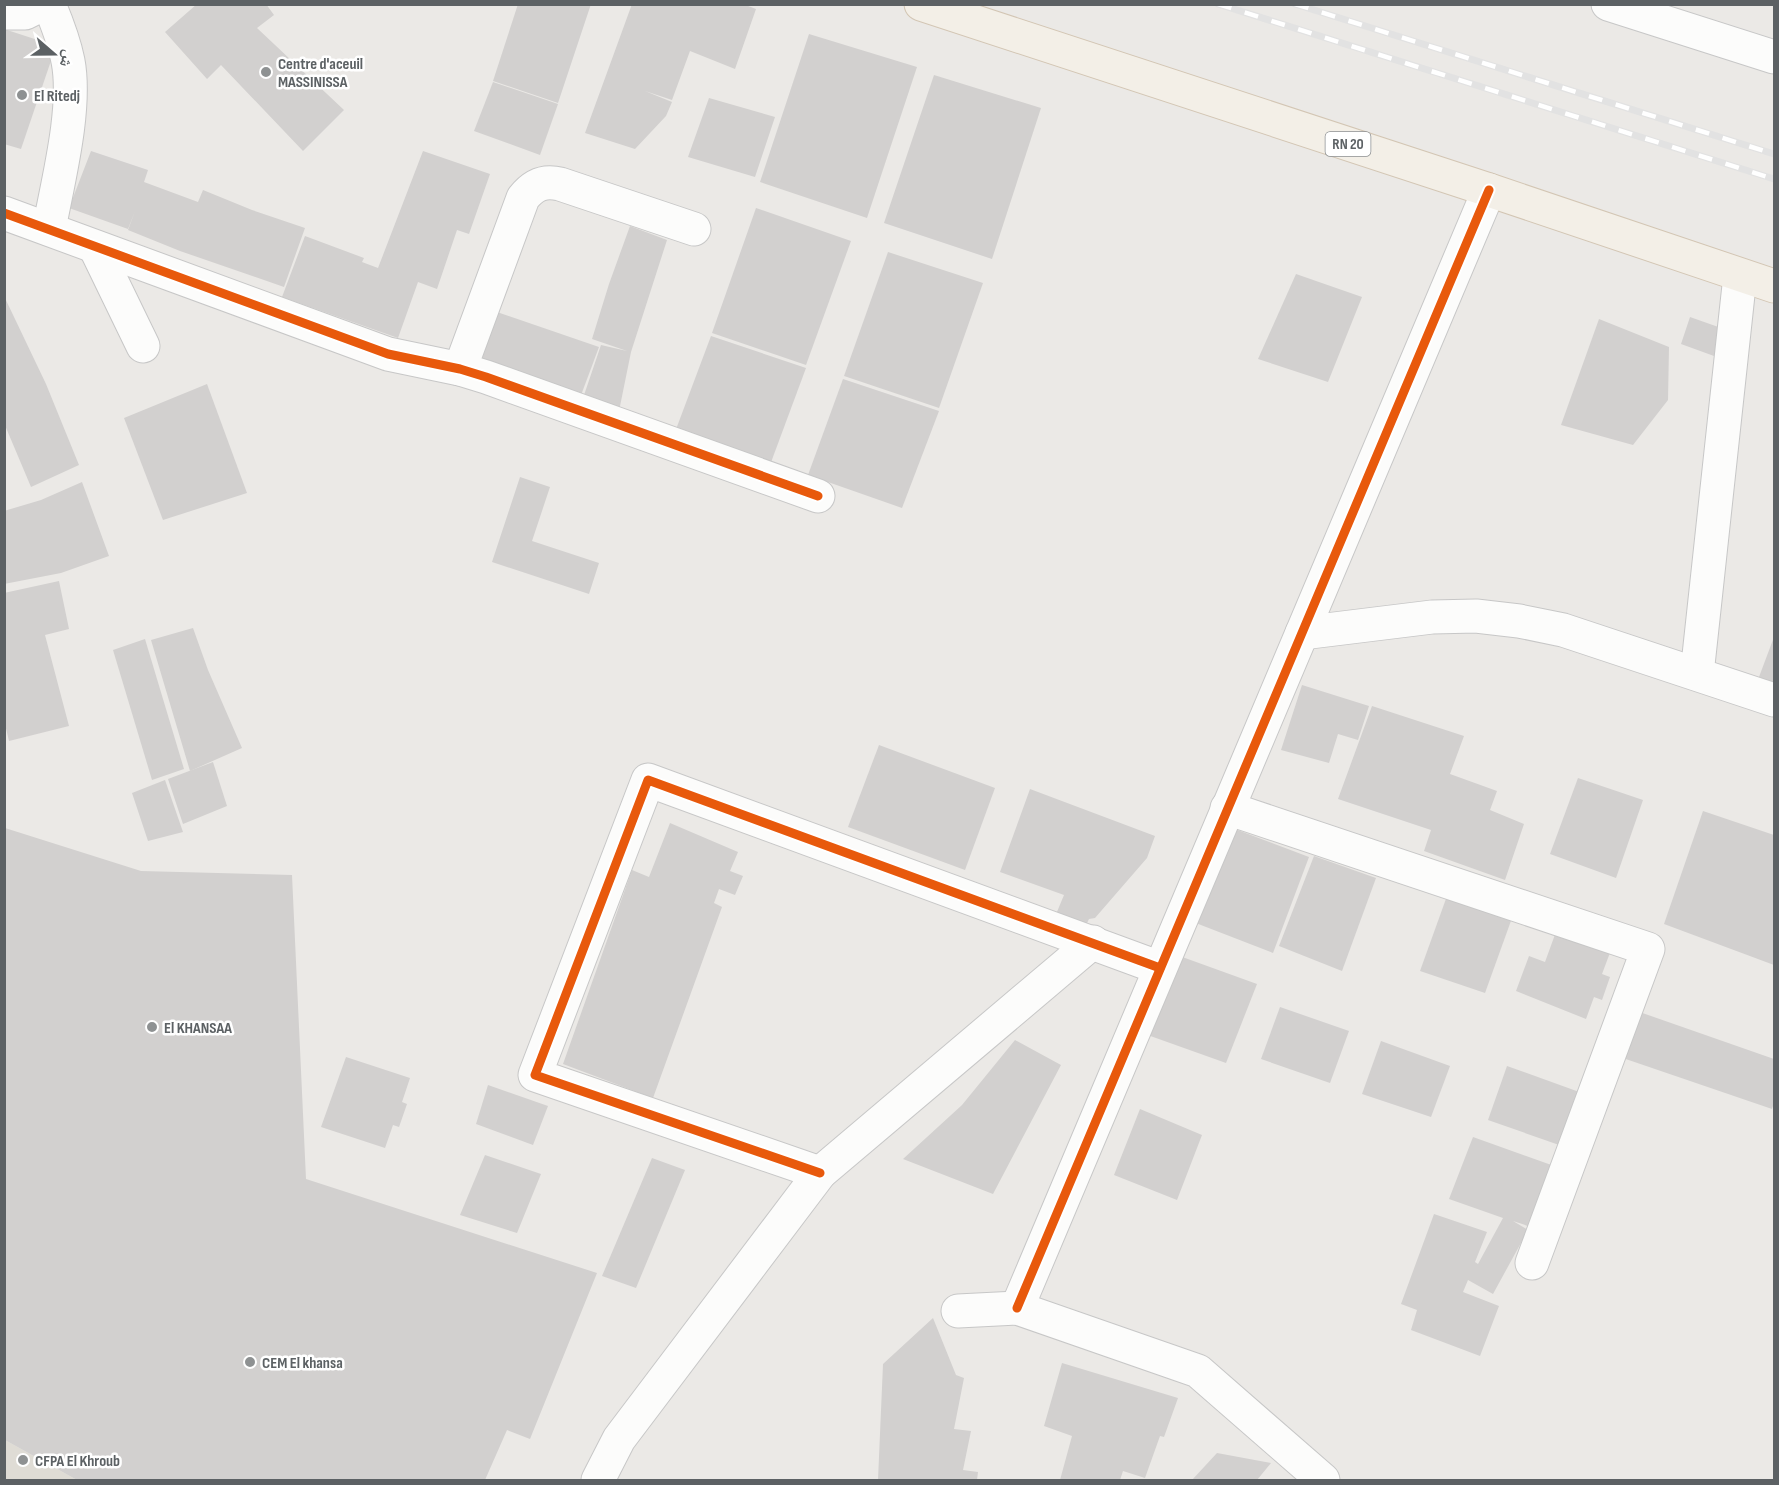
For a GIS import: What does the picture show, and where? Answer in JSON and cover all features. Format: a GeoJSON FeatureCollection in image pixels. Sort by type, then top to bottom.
{"type":"FeatureCollection","features":[{"type":"Feature","properties":{"kind":"main road","name":"RN 20"},"geometry":{"type":"LineString","coordinates":[[921,4],[1774,286]]}},
{"type":"Feature","properties":{"kind":"street"},"geometry":{"type":"LineString","coordinates":[[4,13],[25,13],[43,4]]}},
{"type":"Feature","properties":{"kind":"street"},"geometry":{"type":"LineString","coordinates":[[49,4],[63,38],[69,63],[71,89],[69,115],[49,229]]}},
{"type":"Feature","properties":{"kind":"street"},"geometry":{"type":"LineString","coordinates":[[1608,4],[1774,57]]}},
{"type":"Feature","properties":{"kind":"street"},"geometry":{"type":"LineString","coordinates":[[460,369],[523,198],[536,185],[544,182],[560,184],[694,230]]}},
{"type":"Feature","properties":{"kind":"street"},"geometry":{"type":"LineString","coordinates":[[1017,1308],[1489,190]]}},
{"type":"Feature","properties":{"kind":"street"},"geometry":{"type":"LineString","coordinates":[[4,213],[388,354],[460,369],[818,496]]}},
{"type":"Feature","properties":{"kind":"street"},"geometry":{"type":"LineString","coordinates":[[95,246],[143,346]]}},
{"type":"Feature","properties":{"kind":"street"},"geometry":{"type":"LineString","coordinates":[[1697,674],[1740,276]]}},
{"type":"Feature","properties":{"kind":"street"},"geometry":{"type":"LineString","coordinates":[[1302,633],[1432,616],[1476,616],[1520,621],[1563,630],[1774,700]]}},
{"type":"Feature","properties":{"kind":"street"},"geometry":{"type":"LineString","coordinates":[[820,1173],[535,1075],[648,780],[1161,968]]}},
{"type":"Feature","properties":{"kind":"street"},"geometry":{"type":"LineString","coordinates":[[1227,808],[1648,950],[1532,1263]]}},
{"type":"Feature","properties":{"kind":"street"},"geometry":{"type":"LineString","coordinates":[[598,1480],[619,1439],[820,1173],[1093,942]]}},
{"type":"Feature","properties":{"kind":"street"},"geometry":{"type":"LineString","coordinates":[[958,1311],[1017,1308],[1198,1371],[1323,1480]]}},
{"type":"Feature","properties":{"kind":"shaded area","name":"CFPA El Khroub"},"geometry":{"type":"Polygon","coordinates":[[[5,1440],[77,1480],[5,1480],[5,1440]]]}},
{"type":"Feature","properties":{"kind":"building","name":"Centre d'aceuil MASSINISSA"},"geometry":{"type":"Polygon","coordinates":[[[197,4],[266,4],[274,15],[257,28],[344,110],[303,151],[221,65],[207,79],[165,32],[197,4]]]}},
{"type":"Feature","properties":{"kind":"building"},"geometry":{"type":"Polygon","coordinates":[[[518,4],[591,4],[558,103],[493,81],[518,4]]]}},
{"type":"Feature","properties":{"kind":"building"},"geometry":{"type":"Polygon","coordinates":[[[632,4],[743,4],[756,9],[735,69],[690,51],[672,100],[645,91],[672,102],[666,116],[635,149],[585,133],[632,4]]]}},
{"type":"Feature","properties":{"kind":"building","name":"El Ritedj"},"geometry":{"type":"Polygon","coordinates":[[[4,29],[56,46],[21,149],[4,144],[4,29]]]}},
{"type":"Feature","properties":{"kind":"building"},"geometry":{"type":"Polygon","coordinates":[[[809,34],[917,67],[867,218],[760,182],[809,34]]]}},
{"type":"Feature","properties":{"kind":"building"},"geometry":{"type":"Polygon","coordinates":[[[934,75],[1041,108],[992,259],[884,223],[934,75]]]}},
{"type":"Feature","properties":{"kind":"building"},"geometry":{"type":"Polygon","coordinates":[[[493,82],[558,104],[540,155],[474,131],[493,82]]]}},
{"type":"Feature","properties":{"kind":"building"},"geometry":{"type":"Polygon","coordinates":[[[709,98],[775,117],[755,177],[688,157],[709,98]]]}},
{"type":"Feature","properties":{"kind":"building"},"geometry":{"type":"Polygon","coordinates":[[[91,151],[148,170],[144,182],[198,202],[203,190],[305,228],[284,287],[180,251],[128,230],[135,211],[128,229],[69,208],[91,151]]]}},
{"type":"Feature","properties":{"kind":"building"},"geometry":{"type":"Polygon","coordinates":[[[423,151],[490,174],[469,234],[457,230],[437,289],[418,282],[398,338],[282,297],[305,236],[364,258],[362,262],[378,268],[423,151]]]}},
{"type":"Feature","properties":{"kind":"building"},"geometry":{"type":"Polygon","coordinates":[[[756,208],[851,241],[806,365],[712,333],[756,208]]]}},
{"type":"Feature","properties":{"kind":"building"},"geometry":{"type":"Polygon","coordinates":[[[630,226],[667,240],[631,352],[618,416],[581,404],[601,345],[627,351],[592,339],[630,226]]]}},
{"type":"Feature","properties":{"kind":"building"},"geometry":{"type":"Polygon","coordinates":[[[888,252],[983,283],[939,408],[844,376],[888,252]]]}},
{"type":"Feature","properties":{"kind":"building"},"geometry":{"type":"Polygon","coordinates":[[[1296,274],[1362,297],[1328,382],[1258,359],[1296,274]]]}},
{"type":"Feature","properties":{"kind":"building"},"geometry":{"type":"Polygon","coordinates":[[[4,296],[46,384],[79,465],[31,487],[4,423],[4,296]]]}},
{"type":"Feature","properties":{"kind":"building"},"geometry":{"type":"Polygon","coordinates":[[[497,312],[599,347],[577,406],[477,371],[497,312]]]}},
{"type":"Feature","properties":{"kind":"building"},"geometry":{"type":"Polygon","coordinates":[[[1690,317],[1724,329],[1714,356],[1681,344],[1690,317]]]}},
{"type":"Feature","properties":{"kind":"building"},"geometry":{"type":"Polygon","coordinates":[[[1599,319],[1669,347],[1668,400],[1633,445],[1561,425],[1599,319]]]}},
{"type":"Feature","properties":{"kind":"building"},"geometry":{"type":"Polygon","coordinates":[[[711,336],[806,368],[770,465],[675,432],[711,336]]]}},
{"type":"Feature","properties":{"kind":"building"},"geometry":{"type":"Polygon","coordinates":[[[843,379],[939,411],[902,508],[808,475],[843,379]]]}},
{"type":"Feature","properties":{"kind":"building"},"geometry":{"type":"Polygon","coordinates":[[[207,384],[247,493],[163,520],[124,418],[207,384]]]}},
{"type":"Feature","properties":{"kind":"building"},"geometry":{"type":"Polygon","coordinates":[[[520,477],[550,487],[532,541],[599,563],[589,594],[492,562],[520,477]]]}},
{"type":"Feature","properties":{"kind":"building"},"geometry":{"type":"Polygon","coordinates":[[[82,482],[109,556],[61,573],[4,584],[4,511],[41,500],[82,482]]]}},
{"type":"Feature","properties":{"kind":"building"},"geometry":{"type":"Polygon","coordinates":[[[59,581],[69,629],[45,635],[69,726],[9,741],[4,720],[4,593],[59,581]]]}},
{"type":"Feature","properties":{"kind":"building"},"geometry":{"type":"Polygon","coordinates":[[[193,628],[208,670],[242,748],[190,771],[151,640],[193,628]]]}},
{"type":"Feature","properties":{"kind":"building"},"geometry":{"type":"Polygon","coordinates":[[[1774,637],[1774,683],[1759,677],[1774,637]]]}},
{"type":"Feature","properties":{"kind":"building"},"geometry":{"type":"Polygon","coordinates":[[[145,639],[184,769],[152,780],[113,650],[145,639]]]}},
{"type":"Feature","properties":{"kind":"building"},"geometry":{"type":"Polygon","coordinates":[[[1302,685],[1369,706],[1358,740],[1338,734],[1329,763],[1281,750],[1302,685]]]}},
{"type":"Feature","properties":{"kind":"building"},"geometry":{"type":"Polygon","coordinates":[[[1372,706],[1464,736],[1450,774],[1497,791],[1490,810],[1524,824],[1505,880],[1424,851],[1431,830],[1338,799],[1372,706]]]}},
{"type":"Feature","properties":{"kind":"building"},"geometry":{"type":"Polygon","coordinates":[[[879,745],[995,788],[965,870],[848,827],[879,745]]]}},
{"type":"Feature","properties":{"kind":"building"},"geometry":{"type":"Polygon","coordinates":[[[213,762],[227,806],[183,824],[168,779],[213,762]]]}},
{"type":"Feature","properties":{"kind":"building"},"geometry":{"type":"Polygon","coordinates":[[[1578,778],[1643,800],[1616,878],[1550,854],[1578,778]]]}},
{"type":"Feature","properties":{"kind":"building"},"geometry":{"type":"Polygon","coordinates":[[[165,780],[183,832],[148,841],[132,793],[165,780]]]}},
{"type":"Feature","properties":{"kind":"building"},"geometry":{"type":"Polygon","coordinates":[[[1030,789],[1155,836],[1147,858],[1095,918],[1089,919],[1084,929],[1054,919],[1064,895],[1000,872],[1030,789]]]}},
{"type":"Feature","properties":{"kind":"building"},"geometry":{"type":"Polygon","coordinates":[[[1703,811],[1774,835],[1774,965],[1664,924],[1703,811]]]}},
{"type":"Feature","properties":{"kind":"building"},"geometry":{"type":"Polygon","coordinates":[[[670,823],[738,852],[730,871],[743,876],[735,895],[719,889],[714,903],[722,907],[653,1098],[563,1064],[632,870],[649,877],[670,823]]]}},
{"type":"Feature","properties":{"kind":"building"},"geometry":{"type":"Polygon","coordinates":[[[1227,826],[1309,857],[1273,953],[1188,920],[1227,826]]]}},
{"type":"Feature","properties":{"kind":"building","name":"El KHANSAA"},"geometry":{"type":"Polygon","coordinates":[[[5,828],[141,871],[292,875],[306,1179],[597,1273],[530,1439],[507,1430],[485,1480],[77,1480],[5,1440],[5,828]]]}},
{"type":"Feature","properties":{"kind":"building"},"geometry":{"type":"Polygon","coordinates":[[[1314,856],[1376,878],[1342,971],[1279,946],[1314,856]]]}},
{"type":"Feature","properties":{"kind":"building"},"geometry":{"type":"Polygon","coordinates":[[[1447,896],[1512,918],[1485,993],[1420,971],[1447,896]]]}},
{"type":"Feature","properties":{"kind":"building"},"geometry":{"type":"Polygon","coordinates":[[[1557,929],[1611,950],[1602,974],[1610,977],[1602,1000],[1594,997],[1586,1019],[1516,991],[1529,956],[1545,962],[1557,929]]]}},
{"type":"Feature","properties":{"kind":"building"},"geometry":{"type":"Polygon","coordinates":[[[1174,954],[1257,984],[1226,1063],[1142,1033],[1174,954]]]}},
{"type":"Feature","properties":{"kind":"building"},"geometry":{"type":"Polygon","coordinates":[[[1280,1007],[1349,1031],[1330,1083],[1261,1059],[1280,1007]]]}},
{"type":"Feature","properties":{"kind":"building"},"geometry":{"type":"Polygon","coordinates":[[[1631,1009],[1774,1059],[1772,1109],[1614,1055],[1631,1009]]]}},
{"type":"Feature","properties":{"kind":"building"},"geometry":{"type":"Polygon","coordinates":[[[1015,1040],[1061,1065],[993,1194],[903,1159],[962,1105],[1015,1040]]]}},
{"type":"Feature","properties":{"kind":"building"},"geometry":{"type":"Polygon","coordinates":[[[1381,1041],[1450,1066],[1431,1117],[1362,1094],[1381,1041]]]}},
{"type":"Feature","properties":{"kind":"building"},"geometry":{"type":"Polygon","coordinates":[[[346,1057],[410,1078],[402,1102],[407,1104],[399,1127],[393,1125],[385,1148],[321,1127],[346,1057]]]}},
{"type":"Feature","properties":{"kind":"building"},"geometry":{"type":"Polygon","coordinates":[[[1507,1066],[1582,1093],[1562,1146],[1488,1120],[1507,1066]]]}},
{"type":"Feature","properties":{"kind":"building"},"geometry":{"type":"Polygon","coordinates":[[[488,1085],[548,1106],[533,1145],[476,1124],[488,1085]]]}},
{"type":"Feature","properties":{"kind":"building"},"geometry":{"type":"Polygon","coordinates":[[[1140,1109],[1202,1135],[1177,1200],[1114,1175],[1140,1109]]]}},
{"type":"Feature","properties":{"kind":"building"},"geometry":{"type":"Polygon","coordinates":[[[1473,1137],[1557,1167],[1534,1228],[1513,1221],[1528,1230],[1493,1294],[1468,1280],[1463,1292],[1499,1306],[1480,1356],[1411,1330],[1417,1310],[1401,1304],[1434,1214],[1487,1232],[1475,1262],[1478,1264],[1503,1218],[1449,1199],[1473,1137]]]}},
{"type":"Feature","properties":{"kind":"building"},"geometry":{"type":"Polygon","coordinates":[[[485,1155],[541,1174],[517,1233],[460,1215],[485,1155]]]}},
{"type":"Feature","properties":{"kind":"building"},"geometry":{"type":"Polygon","coordinates":[[[652,1158],[685,1170],[636,1288],[602,1276],[652,1158]]]}},
{"type":"Feature","properties":{"kind":"building"},"geometry":{"type":"Polygon","coordinates":[[[933,1318],[956,1375],[964,1378],[954,1429],[971,1431],[963,1470],[978,1472],[977,1480],[878,1480],[883,1364],[933,1318]]]}},
{"type":"Feature","properties":{"kind":"building"},"geometry":{"type":"Polygon","coordinates":[[[1062,1363],[1178,1398],[1164,1437],[1160,1436],[1145,1478],[1123,1471],[1120,1480],[1060,1480],[1072,1436],[1044,1426],[1062,1363]]]}},
{"type":"Feature","properties":{"kind":"building"},"geometry":{"type":"Polygon","coordinates":[[[1217,1453],[1271,1463],[1257,1480],[1192,1480],[1217,1453]]]}},
{"type":"Feature","properties":{"kind":"railway"},"geometry":{"type":"LineString","coordinates":[[1218,4],[1774,179]]}},
{"type":"Feature","properties":{"kind":"railway"},"geometry":{"type":"LineString","coordinates":[[1295,4],[1774,154]]}},
{"type":"Feature","properties":{"kind":"cycle path"},"geometry":{"type":"LineString","coordinates":[[1017,1308],[1489,190]]}},
{"type":"Feature","properties":{"kind":"cycle path"},"geometry":{"type":"LineString","coordinates":[[4,213],[388,354],[460,369],[486,377],[818,496]]}},
{"type":"Feature","properties":{"kind":"cycle path"},"geometry":{"type":"LineString","coordinates":[[820,1173],[535,1075],[648,780],[1160,968]]}},
{"type":"Feature","properties":{"kind":"place","name":"Centre d'aceuil MASSINISSA"},"geometry":{"type":"Point","coordinates":[266,72]}},
{"type":"Feature","properties":{"kind":"place","name":"El Ritedj"},"geometry":{"type":"Point","coordinates":[22,95]}},
{"type":"Feature","properties":{"kind":"place","name":"El KHANSAA"},"geometry":{"type":"Point","coordinates":[152,1027]}},
{"type":"Feature","properties":{"kind":"place","name":"CEM El khansa"},"geometry":{"type":"Point","coordinates":[250,1362]}},
{"type":"Feature","properties":{"kind":"place","name":"CFPA El Khroub"},"geometry":{"type":"Point","coordinates":[23,1460]}}]}
